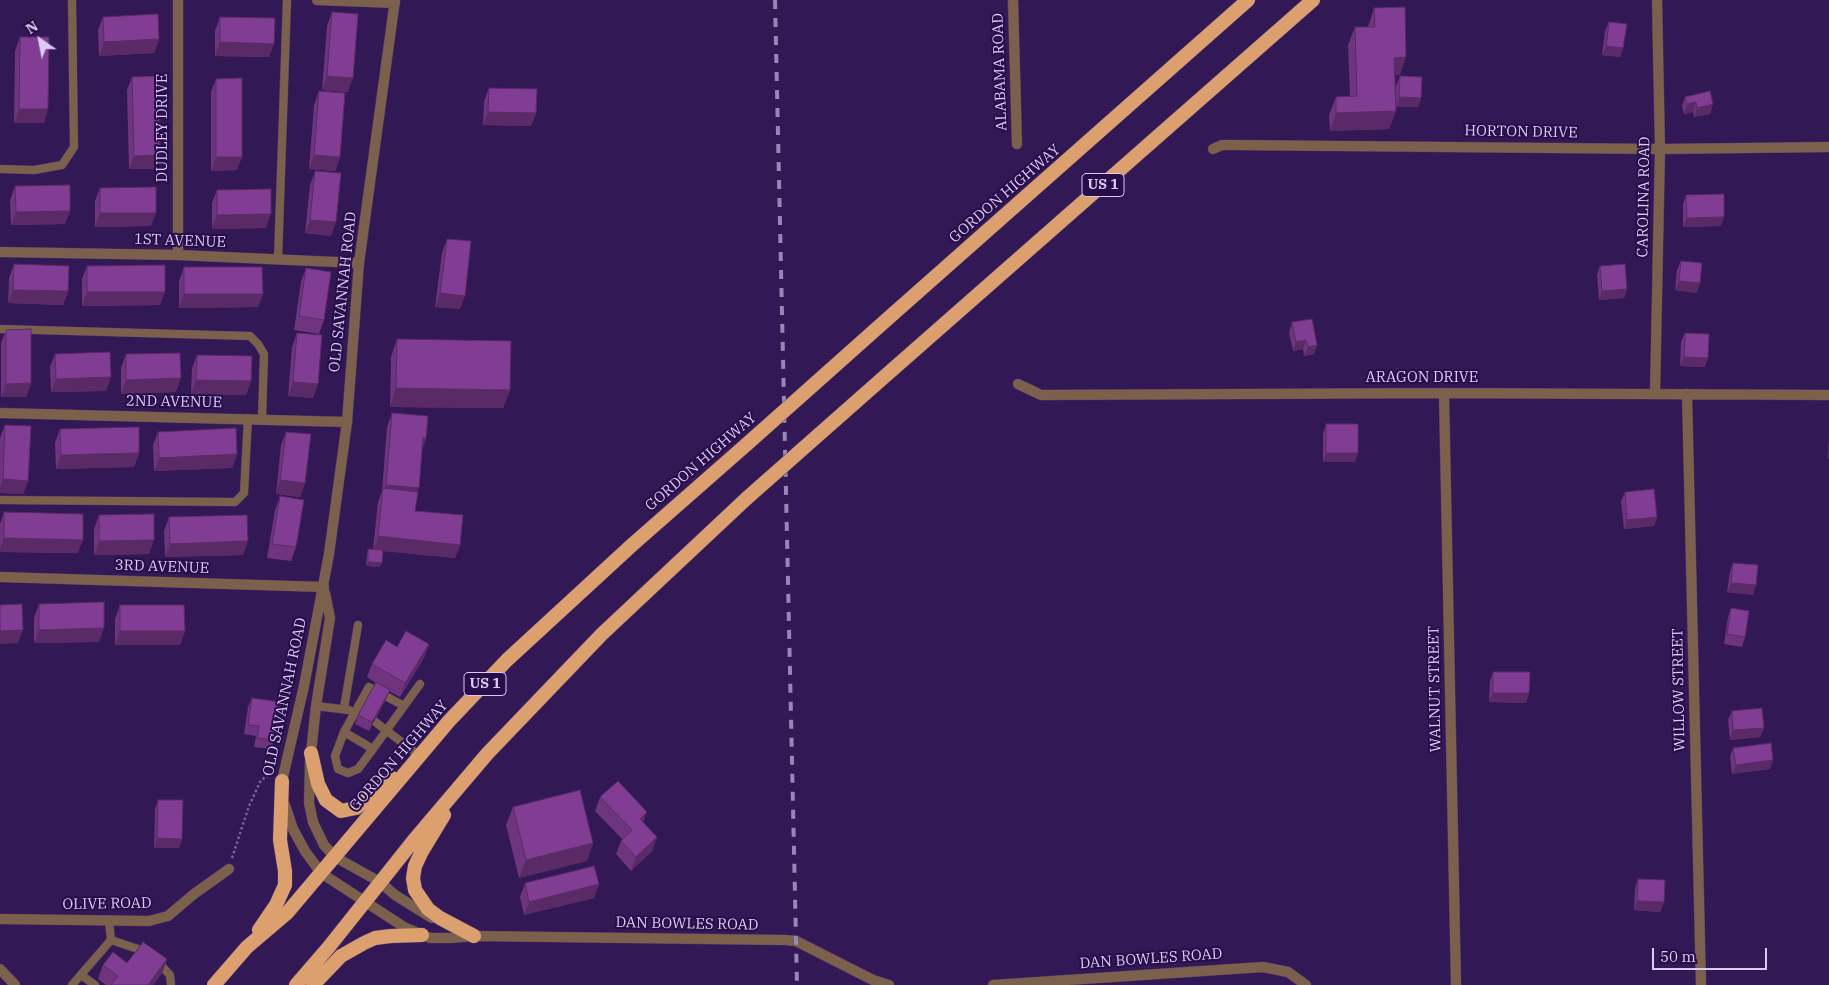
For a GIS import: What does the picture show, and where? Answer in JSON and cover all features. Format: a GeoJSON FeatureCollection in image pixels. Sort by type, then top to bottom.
{"type":"FeatureCollection","features":[{"type":"Feature","properties":{"kind":"highway","name":"GORDON HIGHWAY"},"geometry":{"type":"LineString","coordinates":[[214,985],[247,947],[287,913],[449,721],[500,667],[559,611],[1248,0]]}},
{"type":"Feature","properties":{"kind":"highway","name":"US 1"},"geometry":{"type":"LineString","coordinates":[[296,985],[469,775],[602,634],[746,498],[1312,0]]}},
{"type":"Feature","properties":{"kind":"highway"},"geometry":{"type":"LineString","coordinates":[[311,753],[318,784],[326,800],[341,811],[356,808],[420,756]]}},
{"type":"Feature","properties":{"kind":"highway"},"geometry":{"type":"LineString","coordinates":[[469,775],[421,853],[415,866],[413,878],[416,890],[428,909],[440,918],[474,936]]}},
{"type":"Feature","properties":{"kind":"highway"},"geometry":{"type":"LineString","coordinates":[[247,947],[276,905],[284,885],[285,872],[280,840],[282,781]]}},
{"type":"Feature","properties":{"kind":"highway"},"geometry":{"type":"LineString","coordinates":[[313,985],[341,956],[364,943],[375,938],[422,935]]}},
{"type":"Feature","properties":{"kind":"street","name":"DUDLEY DRIVE"},"geometry":{"type":"LineString","coordinates":[[178,0],[178,255]]}},
{"type":"Feature","properties":{"kind":"street"},"geometry":{"type":"LineString","coordinates":[[317,0],[395,1]]}},
{"type":"Feature","properties":{"kind":"street","name":"ALABAMA ROAD"},"geometry":{"type":"LineString","coordinates":[[1013,0],[1017,144]]}},
{"type":"Feature","properties":{"kind":"street","name":"CAROLINA ROAD"},"geometry":{"type":"LineString","coordinates":[[1655,394],[1660,149],[1657,0]]}},
{"type":"Feature","properties":{"kind":"street","name":"OLD SAVANNAH ROAD"},"geometry":{"type":"LineString","coordinates":[[364,902],[321,873],[305,852],[287,814],[282,781],[324,587],[347,422],[359,263],[395,1]]}},
{"type":"Feature","properties":{"kind":"street","name":"HORTON DRIVE"},"geometry":{"type":"LineString","coordinates":[[1212,149],[1222,145],[1660,149],[1829,148]]}},
{"type":"Feature","properties":{"kind":"street","name":"1ST AVENUE"},"geometry":{"type":"LineString","coordinates":[[0,252],[178,255],[359,263]]}},
{"type":"Feature","properties":{"kind":"street","name":"ARAGON DRIVE"},"geometry":{"type":"LineString","coordinates":[[1018,384],[1041,395],[1444,393],[1829,395]]}},
{"type":"Feature","properties":{"kind":"street","name":"WALNUT STREET"},"geometry":{"type":"LineString","coordinates":[[1444,393],[1456,985]]}},
{"type":"Feature","properties":{"kind":"street","name":"WILLOW STREET"},"geometry":{"type":"LineString","coordinates":[[1687,394],[1701,985]]}},
{"type":"Feature","properties":{"kind":"street","name":"2ND AVENUE"},"geometry":{"type":"LineString","coordinates":[[0,413],[262,418],[347,422]]}},
{"type":"Feature","properties":{"kind":"street","name":"3RD AVENUE"},"geometry":{"type":"LineString","coordinates":[[0,577],[324,587]]}},
{"type":"Feature","properties":{"kind":"street","name":"OLD SAVANNAH ROAD"},"geometry":{"type":"LineString","coordinates":[[324,587],[330,618],[316,706],[311,753],[309,804],[313,822],[324,845],[336,857],[380,882]]}},
{"type":"Feature","properties":{"kind":"street","name":"OLIVE ROAD"},"geometry":{"type":"LineString","coordinates":[[0,919],[149,922],[168,916],[194,894],[229,869]]}},
{"type":"Feature","properties":{"kind":"street","name":"DAN BOWLES ROAD"},"geometry":{"type":"LineString","coordinates":[[380,882],[395,895],[442,923],[474,936]]}},
{"type":"Feature","properties":{"kind":"street","name":"DAN BOWLES ROAD"},"geometry":{"type":"LineString","coordinates":[[364,902],[404,928],[430,938],[474,936],[785,940],[796,942],[873,980],[889,985]]}},
{"type":"Feature","properties":{"kind":"street","name":"DAN BOWLES ROAD"},"geometry":{"type":"LineString","coordinates":[[994,985],[1263,968],[1288,972],[1306,985]]}},
{"type":"Feature","properties":{"kind":"street"},"geometry":{"type":"LineString","coordinates":[[0,969],[14,985]]}},
{"type":"Feature","properties":{"kind":"lane"},"geometry":{"type":"LineString","coordinates":[[0,170],[34,170],[62,165],[74,147],[72,0]]}},
{"type":"Feature","properties":{"kind":"lane"},"geometry":{"type":"LineString","coordinates":[[278,259],[287,0]]}},
{"type":"Feature","properties":{"kind":"lane"},"geometry":{"type":"LineString","coordinates":[[0,329],[250,336],[264,354],[262,418]]}},
{"type":"Feature","properties":{"kind":"lane"},"geometry":{"type":"LineString","coordinates":[[0,500],[235,502],[244,493],[248,418]]}},
{"type":"Feature","properties":{"kind":"lane"},"geometry":{"type":"LineString","coordinates":[[344,708],[358,625]]}},
{"type":"Feature","properties":{"kind":"lane"},"geometry":{"type":"LineString","coordinates":[[404,706],[369,687],[357,713],[344,732],[335,756],[338,769],[348,773],[358,769],[387,730],[420,684]]}},
{"type":"Feature","properties":{"kind":"lane"},"geometry":{"type":"LineString","coordinates":[[316,706],[344,708],[357,713]]}},
{"type":"Feature","properties":{"kind":"lane"},"geometry":{"type":"LineString","coordinates":[[374,721],[420,756]]}},
{"type":"Feature","properties":{"kind":"lane"},"geometry":{"type":"LineString","coordinates":[[344,732],[373,749]]}},
{"type":"Feature","properties":{"kind":"lane"},"geometry":{"type":"LineString","coordinates":[[72,985],[105,954],[111,940],[109,921]]}},
{"type":"Feature","properties":{"kind":"lane"},"geometry":{"type":"LineString","coordinates":[[111,940],[141,950],[163,966],[170,975],[171,985]]}},
{"type":"Feature","properties":{"kind":"lane"},"geometry":{"type":"LineString","coordinates":[[81,975],[95,985]]}},
{"type":"Feature","properties":{"kind":"path"},"geometry":{"type":"LineString","coordinates":[[229,869],[249,806],[260,780],[285,767]]}},
{"type":"Feature","properties":{"kind":"building"},"geometry":{"type":"Polygon","coordinates":[[[1405,7],[1406,57],[1394,58],[1396,111],[1336,113],[1336,97],[1357,96],[1355,27],[1375,27],[1374,8],[1405,7]]]}},
{"type":"Feature","properties":{"kind":"building"},"geometry":{"type":"Polygon","coordinates":[[[332,12],[358,14],[353,78],[327,76],[332,12]]]}},
{"type":"Feature","properties":{"kind":"building"},"geometry":{"type":"Polygon","coordinates":[[[158,14],[159,39],[104,42],[103,17],[158,14]]]}},
{"type":"Feature","properties":{"kind":"building"},"geometry":{"type":"Polygon","coordinates":[[[220,17],[275,18],[274,44],[220,42],[220,17]]]}},
{"type":"Feature","properties":{"kind":"building"},"geometry":{"type":"Polygon","coordinates":[[[1609,22],[1627,24],[1623,48],[1606,46],[1609,22]]]}},
{"type":"Feature","properties":{"kind":"building"},"geometry":{"type":"Polygon","coordinates":[[[20,37],[49,37],[48,109],[19,109],[20,37]]]}},
{"type":"Feature","properties":{"kind":"building"},"geometry":{"type":"Polygon","coordinates":[[[158,76],[160,155],[134,156],[132,77],[158,76]]]}},
{"type":"Feature","properties":{"kind":"building"},"geometry":{"type":"Polygon","coordinates":[[[1400,76],[1422,77],[1421,98],[1399,97],[1400,76]]]}},
{"type":"Feature","properties":{"kind":"building"},"geometry":{"type":"Polygon","coordinates":[[[242,78],[242,157],[216,157],[216,79],[242,78]]]}},
{"type":"Feature","properties":{"kind":"building"},"geometry":{"type":"Polygon","coordinates":[[[489,88],[537,89],[536,113],[488,112],[489,88]]]}},
{"type":"Feature","properties":{"kind":"building"},"geometry":{"type":"Polygon","coordinates":[[[319,91],[345,93],[340,157],[314,155],[319,91]]]}},
{"type":"Feature","properties":{"kind":"building"},"geometry":{"type":"Polygon","coordinates":[[[1710,91],[1713,104],[1697,108],[1696,102],[1687,104],[1685,97],[1710,91]]]}},
{"type":"Feature","properties":{"kind":"building"},"geometry":{"type":"Polygon","coordinates":[[[315,171],[341,173],[336,222],[310,220],[315,171]]]}},
{"type":"Feature","properties":{"kind":"building"},"geometry":{"type":"Polygon","coordinates":[[[70,185],[70,211],[16,212],[15,186],[70,185]]]}},
{"type":"Feature","properties":{"kind":"building"},"geometry":{"type":"Polygon","coordinates":[[[156,187],[156,213],[100,213],[100,188],[156,187]]]}},
{"type":"Feature","properties":{"kind":"building"},"geometry":{"type":"Polygon","coordinates":[[[271,189],[271,214],[217,215],[217,190],[271,189]]]}},
{"type":"Feature","properties":{"kind":"building"},"geometry":{"type":"Polygon","coordinates":[[[1724,194],[1724,217],[1687,218],[1686,195],[1724,194]]]}},
{"type":"Feature","properties":{"kind":"building"},"geometry":{"type":"Polygon","coordinates":[[[447,239],[471,241],[465,296],[440,293],[447,239]]]}},
{"type":"Feature","properties":{"kind":"building"},"geometry":{"type":"Polygon","coordinates":[[[1681,261],[1702,263],[1700,283],[1679,281],[1681,261]]]}},
{"type":"Feature","properties":{"kind":"building"},"geometry":{"type":"Polygon","coordinates":[[[14,264],[69,266],[68,291],[13,290],[14,264]]]}},
{"type":"Feature","properties":{"kind":"building"},"geometry":{"type":"Polygon","coordinates":[[[1625,264],[1627,289],[1602,291],[1600,266],[1625,264]]]}},
{"type":"Feature","properties":{"kind":"building"},"geometry":{"type":"Polygon","coordinates":[[[165,265],[165,292],[87,292],[87,266],[165,265]]]}},
{"type":"Feature","properties":{"kind":"building"},"geometry":{"type":"Polygon","coordinates":[[[184,267],[262,267],[263,294],[184,294],[184,267]]]}},
{"type":"Feature","properties":{"kind":"building"},"geometry":{"type":"Polygon","coordinates":[[[306,268],[331,272],[324,320],[299,316],[306,268]]]}},
{"type":"Feature","properties":{"kind":"building"},"geometry":{"type":"Polygon","coordinates":[[[1312,319],[1317,345],[1308,347],[1306,340],[1296,342],[1292,322],[1312,319]]]}},
{"type":"Feature","properties":{"kind":"building"},"geometry":{"type":"Polygon","coordinates":[[[31,329],[31,383],[6,384],[6,330],[31,329]]]}},
{"type":"Feature","properties":{"kind":"building"},"geometry":{"type":"Polygon","coordinates":[[[297,333],[322,335],[318,384],[293,382],[297,333]]]}},
{"type":"Feature","properties":{"kind":"building"},"geometry":{"type":"Polygon","coordinates":[[[1685,333],[1709,334],[1708,358],[1684,357],[1685,333]]]}},
{"type":"Feature","properties":{"kind":"building"},"geometry":{"type":"Polygon","coordinates":[[[397,339],[511,341],[510,390],[396,388],[397,339]]]}},
{"type":"Feature","properties":{"kind":"building"},"geometry":{"type":"Polygon","coordinates":[[[110,352],[111,377],[56,379],[55,354],[110,352]]]}},
{"type":"Feature","properties":{"kind":"building"},"geometry":{"type":"Polygon","coordinates":[[[180,353],[181,378],[126,380],[126,354],[180,353]]]}},
{"type":"Feature","properties":{"kind":"building"},"geometry":{"type":"Polygon","coordinates":[[[197,355],[252,356],[251,381],[196,380],[197,355]]]}},
{"type":"Feature","properties":{"kind":"building"},"geometry":{"type":"Polygon","coordinates":[[[392,413],[428,416],[426,438],[423,438],[419,488],[386,485],[392,413]]]}},
{"type":"Feature","properties":{"kind":"building"},"geometry":{"type":"Polygon","coordinates":[[[1326,424],[1358,424],[1358,453],[1326,453],[1326,424]]]}},
{"type":"Feature","properties":{"kind":"building"},"geometry":{"type":"Polygon","coordinates":[[[5,425],[31,426],[28,481],[3,479],[5,425]]]}},
{"type":"Feature","properties":{"kind":"building"},"geometry":{"type":"Polygon","coordinates":[[[139,427],[139,453],[61,455],[60,429],[139,427]]]}},
{"type":"Feature","properties":{"kind":"building"},"geometry":{"type":"Polygon","coordinates":[[[236,428],[237,454],[159,458],[158,432],[236,428]]]}},
{"type":"Feature","properties":{"kind":"building"},"geometry":{"type":"Polygon","coordinates":[[[286,432],[311,434],[305,483],[280,480],[286,432]]]}},
{"type":"Feature","properties":{"kind":"building"},"geometry":{"type":"Polygon","coordinates":[[[383,488],[418,492],[415,511],[463,515],[460,545],[378,536],[383,488]]]}},
{"type":"Feature","properties":{"kind":"building"},"geometry":{"type":"Polygon","coordinates":[[[1654,489],[1657,517],[1627,520],[1625,492],[1654,489]]]}},
{"type":"Feature","properties":{"kind":"building"},"geometry":{"type":"Polygon","coordinates":[[[280,496],[304,500],[296,547],[272,544],[280,496]]]}},
{"type":"Feature","properties":{"kind":"building"},"geometry":{"type":"Polygon","coordinates":[[[4,512],[83,514],[83,540],[4,538],[4,512]]]}},
{"type":"Feature","properties":{"kind":"building"},"geometry":{"type":"Polygon","coordinates":[[[154,514],[154,540],[99,541],[99,515],[154,514]]]}},
{"type":"Feature","properties":{"kind":"building"},"geometry":{"type":"Polygon","coordinates":[[[247,515],[248,541],[170,544],[169,517],[247,515]]]}},
{"type":"Feature","properties":{"kind":"building"},"geometry":{"type":"Polygon","coordinates":[[[368,549],[383,550],[382,563],[368,562],[368,549]]]}},
{"type":"Feature","properties":{"kind":"building"},"geometry":{"type":"Polygon","coordinates":[[[1733,563],[1758,565],[1756,585],[1731,583],[1733,563]]]}},
{"type":"Feature","properties":{"kind":"building"},"geometry":{"type":"Polygon","coordinates":[[[104,602],[104,628],[39,630],[39,604],[104,602]]]}},
{"type":"Feature","properties":{"kind":"building"},"geometry":{"type":"Polygon","coordinates":[[[22,604],[23,630],[0,631],[0,605],[22,604]]]}},
{"type":"Feature","properties":{"kind":"building"},"geometry":{"type":"Polygon","coordinates":[[[120,605],[184,605],[185,631],[120,631],[120,605]]]}},
{"type":"Feature","properties":{"kind":"building"},"geometry":{"type":"Polygon","coordinates":[[[1731,608],[1749,611],[1745,637],[1727,634],[1731,608]]]}},
{"type":"Feature","properties":{"kind":"building"},"geometry":{"type":"Polygon","coordinates":[[[406,631],[429,644],[405,683],[372,664],[386,640],[397,647],[406,631]]]}},
{"type":"Feature","properties":{"kind":"building"},"geometry":{"type":"Polygon","coordinates":[[[1493,672],[1530,672],[1529,693],[1493,693],[1493,672]]]}},
{"type":"Feature","properties":{"kind":"building"},"geometry":{"type":"Polygon","coordinates":[[[376,682],[390,690],[372,722],[358,715],[376,682]]]}},
{"type":"Feature","properties":{"kind":"building"},"geometry":{"type":"Polygon","coordinates":[[[252,698],[280,702],[274,740],[257,738],[259,726],[248,725],[252,698]]]}},
{"type":"Feature","properties":{"kind":"building"},"geometry":{"type":"Polygon","coordinates":[[[1762,708],[1764,728],[1733,730],[1732,711],[1762,708]]]}},
{"type":"Feature","properties":{"kind":"building"},"geometry":{"type":"Polygon","coordinates":[[[1771,743],[1773,760],[1736,765],[1733,748],[1771,743]]]}},
{"type":"Feature","properties":{"kind":"building"},"geometry":{"type":"Polygon","coordinates":[[[618,781],[647,812],[640,819],[657,837],[636,857],[621,841],[632,830],[600,797],[618,781]]]}},
{"type":"Feature","properties":{"kind":"building"},"geometry":{"type":"Polygon","coordinates":[[[580,790],[593,843],[526,860],[513,807],[580,790]]]}},
{"type":"Feature","properties":{"kind":"building"},"geometry":{"type":"Polygon","coordinates":[[[158,800],[183,800],[182,839],[157,838],[158,800]]]}},
{"type":"Feature","properties":{"kind":"building"},"geometry":{"type":"Polygon","coordinates":[[[594,866],[599,884],[529,902],[525,883],[594,866]]]}},
{"type":"Feature","properties":{"kind":"building"},"geometry":{"type":"Polygon","coordinates":[[[1638,879],[1665,880],[1664,902],[1637,901],[1638,879]]]}},
{"type":"Feature","properties":{"kind":"building"},"geometry":{"type":"Polygon","coordinates":[[[143,942],[167,959],[148,985],[111,985],[118,976],[103,965],[113,952],[127,963],[143,942]]]}},
{"type":"Feature","properties":{"kind":"railway"},"geometry":{"type":"LineString","coordinates":[[775,0],[797,985]]}}]}
